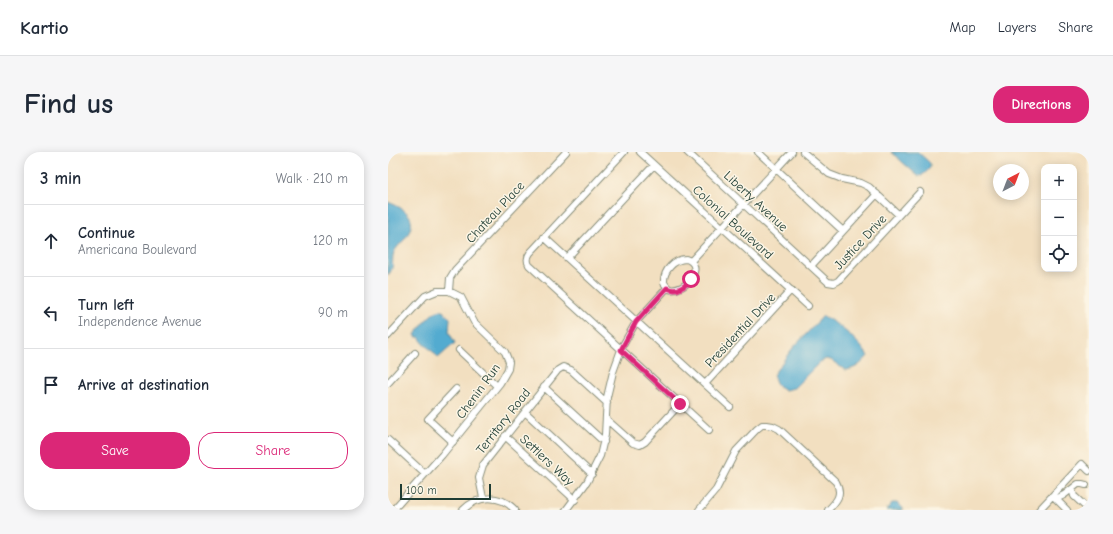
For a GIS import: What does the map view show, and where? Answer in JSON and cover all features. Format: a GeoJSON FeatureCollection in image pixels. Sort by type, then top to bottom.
{"type":"FeatureCollection","features":[{"type":"Feature","properties":{"kind":"street","name":"Chateau Place"},"geometry":{"type":"LineString","coordinates":[[449,291],[450,278],[455,270],[566,152]]}},
{"type":"Feature","properties":{"kind":"street"},"geometry":{"type":"LineString","coordinates":[[624,152],[544,237],[529,255],[527,260],[529,265],[709,430]]}},
{"type":"Feature","properties":{"kind":"street","name":"Liberty Avenue"},"geometry":{"type":"LineString","coordinates":[[687,152],[810,266]]}},
{"type":"Feature","properties":{"kind":"street"},"geometry":{"type":"LineString","coordinates":[[758,152],[843,231]]}},
{"type":"Feature","properties":{"kind":"street"},"geometry":{"type":"LineString","coordinates":[[691,261],[792,152]]}},
{"type":"Feature","properties":{"kind":"street"},"geometry":{"type":"LineString","coordinates":[[803,152],[829,174],[842,179],[864,184],[899,215]]}},
{"type":"Feature","properties":{"kind":"street","name":"Colonial Boulevard"},"geometry":{"type":"LineString","coordinates":[[644,153],[654,165],[808,306]]}},
{"type":"Feature","properties":{"kind":"street"},"geometry":{"type":"LineString","coordinates":[[567,258],[654,165]]}},
{"type":"Feature","properties":{"kind":"street","name":"Justice Drive"},"geometry":{"type":"LineString","coordinates":[[810,266],[828,282],[837,282],[920,192]]}},
{"type":"Feature","properties":{"kind":"street"},"geometry":{"type":"LineString","coordinates":[[810,266],[877,194]]}},
{"type":"Feature","properties":{"kind":"street"},"geometry":{"type":"LineString","coordinates":[[544,237],[730,407]]}},
{"type":"Feature","properties":{"kind":"street"},"geometry":{"type":"LineString","coordinates":[[686,259],[691,261],[694,266],[694,274],[688,283],[678,290],[667,288],[664,280],[669,268],[680,260],[686,259]]}},
{"type":"Feature","properties":{"kind":"street"},"geometry":{"type":"LineString","coordinates":[[566,510],[592,474],[600,456],[604,442],[607,403],[613,372],[621,350],[636,322],[667,288]]}},
{"type":"Feature","properties":{"kind":"street","name":"Presidential Drive"},"geometry":{"type":"LineString","coordinates":[[705,384],[791,290]]}},
{"type":"Feature","properties":{"kind":"street"},"geometry":{"type":"LineString","coordinates":[[388,336],[425,296],[437,291],[449,291]]}},
{"type":"Feature","properties":{"kind":"street","name":"Chenin Run"},"geometry":{"type":"LineString","coordinates":[[393,510],[453,442],[497,386],[508,369],[509,362],[507,354],[474,322],[461,297],[449,291]]}},
{"type":"Feature","properties":{"kind":"street"},"geometry":{"type":"LineString","coordinates":[[459,350],[497,386]]}},
{"type":"Feature","properties":{"kind":"street"},"geometry":{"type":"LineString","coordinates":[[388,383],[415,353]]}},
{"type":"Feature","properties":{"kind":"street","name":"Territory Road"},"geometry":{"type":"LineString","coordinates":[[483,498],[480,478],[481,469],[505,436],[557,371],[563,367],[571,370],[607,403]]}},
{"type":"Feature","properties":{"kind":"street"},"geometry":{"type":"LineString","coordinates":[[544,387],[604,442]]}},
{"type":"Feature","properties":{"kind":"street"},"geometry":{"type":"LineString","coordinates":[[453,442],[428,419],[456,389]]}},
{"type":"Feature","properties":{"kind":"street"},"geometry":{"type":"LineString","coordinates":[[606,419],[633,443],[640,445],[645,442],[680,404]]}},
{"type":"Feature","properties":{"kind":"street"},"geometry":{"type":"LineString","coordinates":[[525,412],[592,474]]}},
{"type":"Feature","properties":{"kind":"street"},"geometry":{"type":"LineString","coordinates":[[699,510],[716,490],[739,448],[758,428],[767,424],[779,429],[836,482],[840,492],[837,500],[828,510]]}},
{"type":"Feature","properties":{"kind":"street","name":"Settlers Way"},"geometry":{"type":"LineString","coordinates":[[505,436],[574,500]]}},
{"type":"Feature","properties":{"kind":"street"},"geometry":{"type":"LineString","coordinates":[[388,440],[425,474]]}},
{"type":"Feature","properties":{"kind":"street"},"geometry":{"type":"LineString","coordinates":[[1056,499],[1082,464],[1089,470]]}},
{"type":"Feature","properties":{"kind":"street"},"geometry":{"type":"LineString","coordinates":[[1040,510],[1078,484],[1086,486]]}},
{"type":"Feature","properties":{"kind":"street"},"geometry":{"type":"LineString","coordinates":[[1072,489],[1074,496],[1088,510]]}},
{"type":"Feature","properties":{"kind":"street"},"geometry":{"type":"LineString","coordinates":[[463,510],[472,503],[483,498],[500,499],[515,510]]}},
{"type":"Feature","properties":{"kind":"street"},"geometry":{"type":"LineString","coordinates":[[1056,499],[1067,510]]}},
{"type":"Feature","properties":{"kind":"street"},"geometry":{"type":"LineString","coordinates":[[1056,499],[1063,502],[1072,510]]}},
{"type":"Feature","properties":{"kind":"water"},"geometry":{"type":"Polygon","coordinates":[[[891,152],[918,152],[930,163],[930,167],[925,173],[918,176],[891,152]]]}},
{"type":"Feature","properties":{"kind":"water"},"geometry":{"type":"Polygon","coordinates":[[[388,202],[401,208],[410,216],[411,226],[409,233],[394,252],[392,267],[388,275],[388,202]]]}},
{"type":"Feature","properties":{"kind":"water"},"geometry":{"type":"Polygon","coordinates":[[[441,310],[450,318],[449,332],[455,343],[438,358],[419,337],[416,337],[415,334],[430,316],[441,310]]]}},
{"type":"Feature","properties":{"kind":"water"},"geometry":{"type":"Polygon","coordinates":[[[823,316],[848,333],[868,356],[858,366],[845,370],[831,360],[826,359],[820,362],[794,388],[785,390],[777,385],[773,375],[792,349],[823,316]]]}},
{"type":"Feature","properties":{"kind":"water"},"geometry":{"type":"Polygon","coordinates":[[[892,503],[897,503],[903,508],[903,510],[886,510],[892,503]]]}},
{"type":"Feature","properties":{"kind":"route"},"geometry":{"type":"LineString","coordinates":[[680,404],[621,350],[636,322],[667,288],[678,290],[686,285],[691,279]]}}]}
